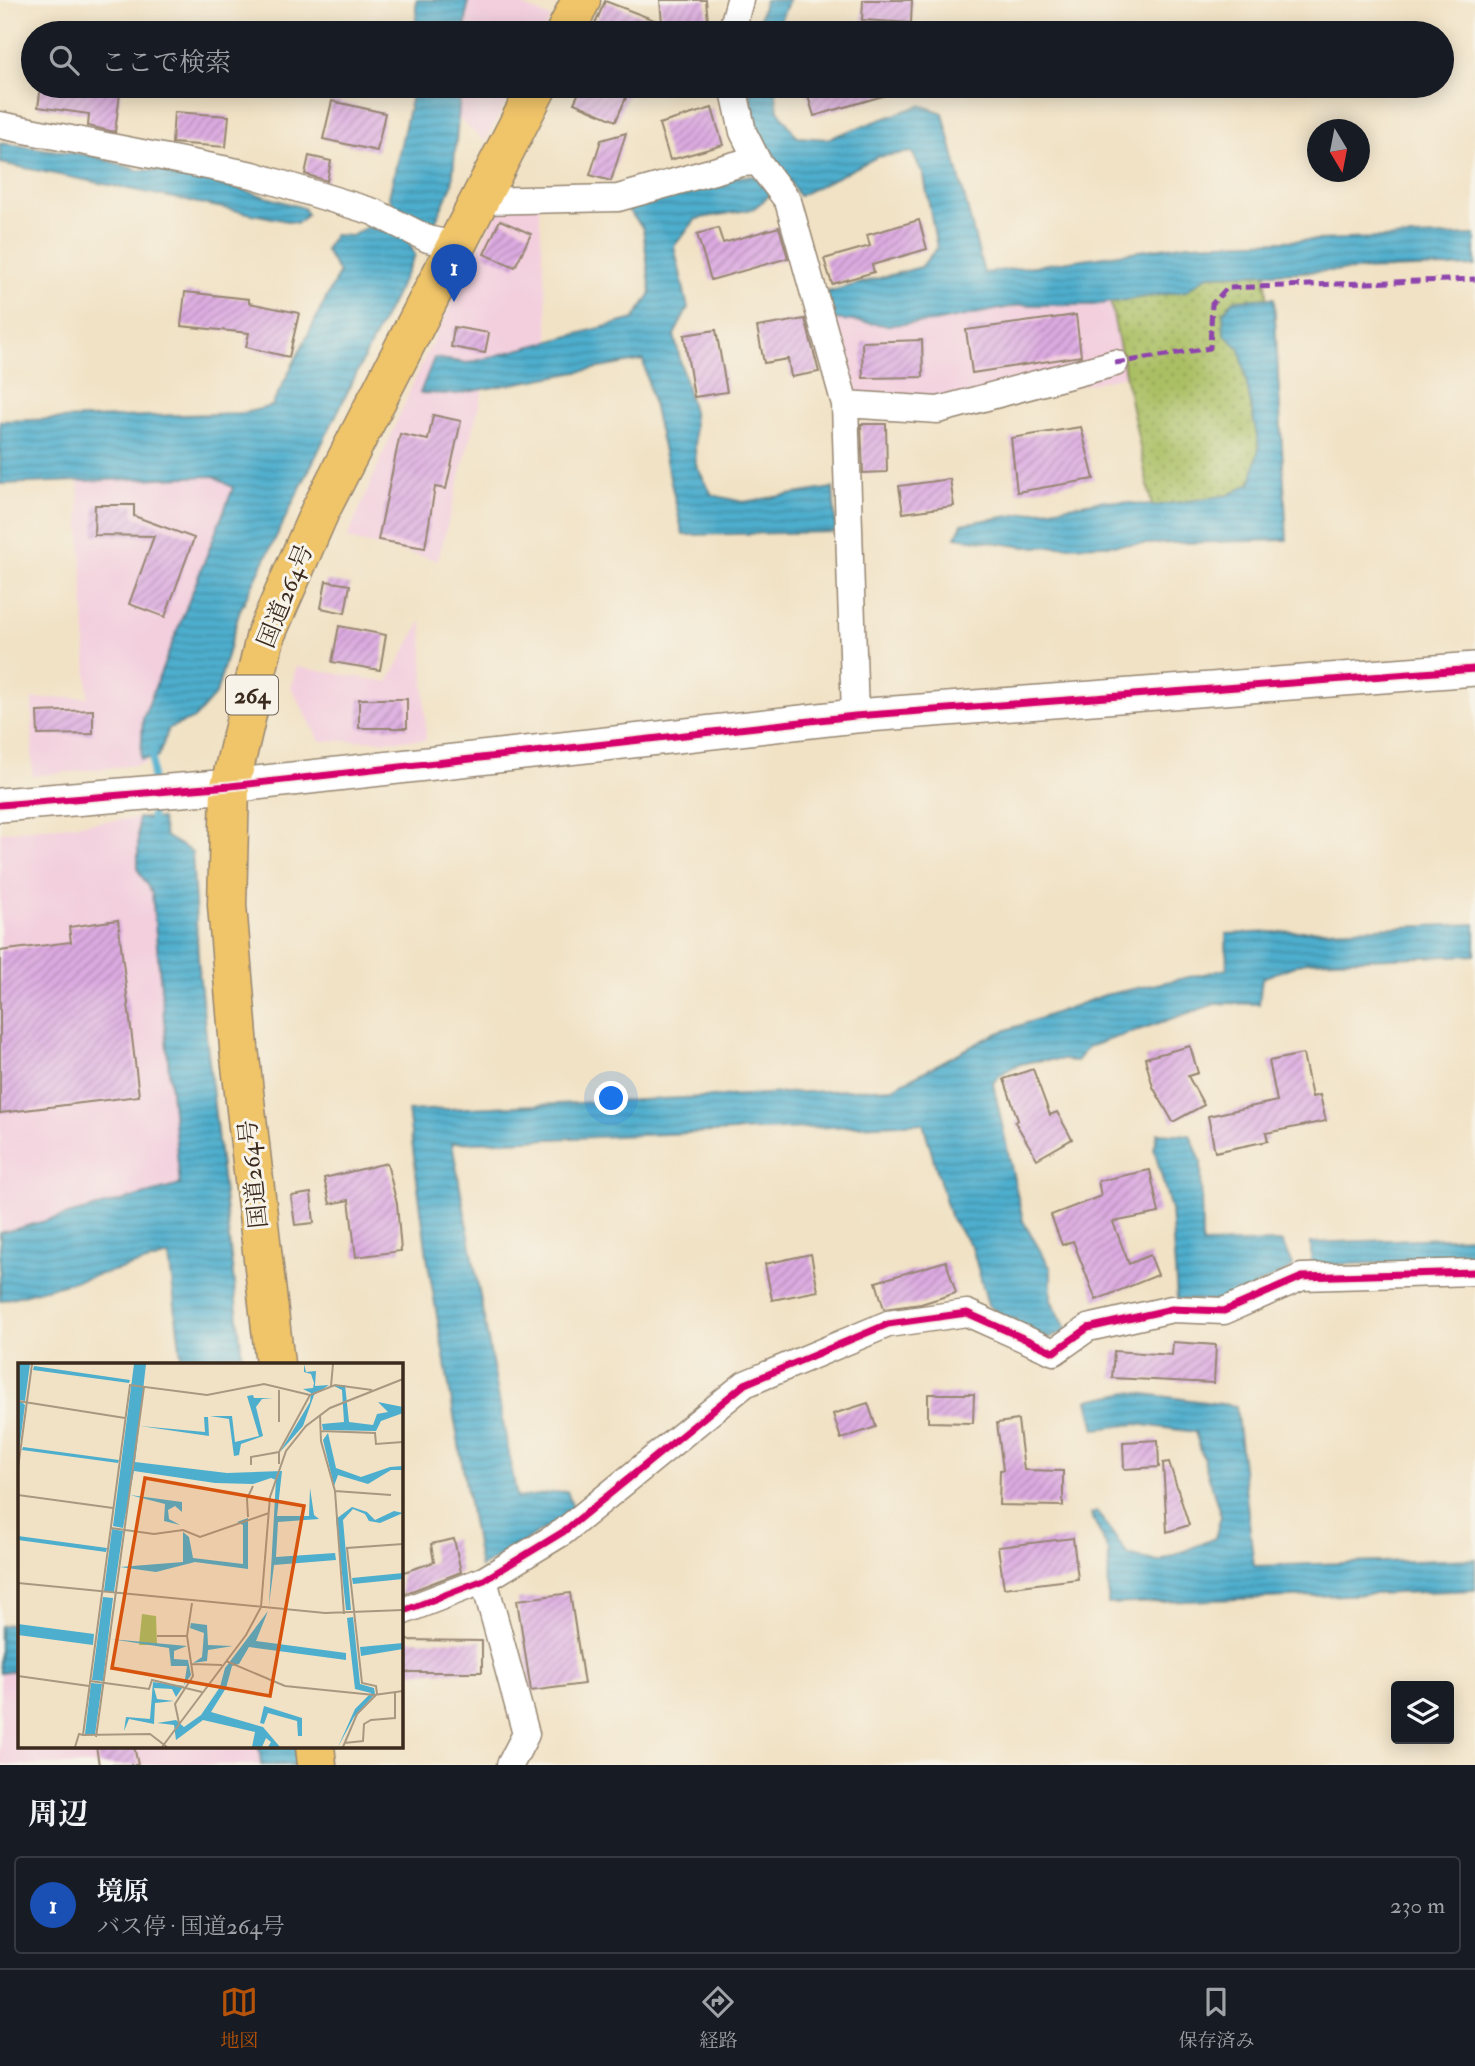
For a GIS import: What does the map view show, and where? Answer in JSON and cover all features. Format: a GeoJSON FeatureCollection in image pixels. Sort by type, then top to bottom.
{"type":"FeatureCollection","features":[{"type":"Feature","properties":{"kind":"highway"},"geometry":{"type":"LineString","coordinates":[[571,21],[581,0]]}},
{"type":"Feature","properties":{"kind":"highway","name":"国道264号"},"geometry":{"type":"LineString","coordinates":[[275,1363],[226,905],[230,786],[266,634],[320,511],[443,242],[481,201],[532,98]]}},
{"type":"Feature","properties":{"kind":"street"},"geometry":{"type":"LineString","coordinates":[[734,21],[740,0]]}},
{"type":"Feature","properties":{"kind":"street"},"geometry":{"type":"LineString","coordinates":[[736,98],[743,132],[758,162],[788,201],[845,404],[855,716]]}},
{"type":"Feature","properties":{"kind":"street"},"geometry":{"type":"LineString","coordinates":[[0,125],[253,175],[374,212],[443,242]]}},
{"type":"Feature","properties":{"kind":"street"},"geometry":{"type":"LineString","coordinates":[[481,201],[618,198],[742,163],[758,162]]}},
{"type":"Feature","properties":{"kind":"street"},"geometry":{"type":"LineString","coordinates":[[845,404],[938,410],[1115,363]]}},
{"type":"Feature","properties":{"kind":"street"},"geometry":{"type":"LineString","coordinates":[[0,805],[230,786],[855,716],[1475,669]]}},
{"type":"Feature","properties":{"kind":"street"},"geometry":{"type":"LineString","coordinates":[[402,1612],[484,1580],[563,1532],[745,1384],[888,1324],[967,1313],[1054,1352],[1088,1328],[1172,1309],[1224,1311],[1302,1277],[1475,1272]]}},
{"type":"Feature","properties":{"kind":"street"},"geometry":{"type":"LineString","coordinates":[[484,1580],[526,1734],[510,1765]]}},
{"type":"Feature","properties":{"kind":"shaded area"},"geometry":{"type":"Polygon","coordinates":[[[456,0],[509,0],[551,18],[549,21],[448,21],[456,0]]]}},
{"type":"Feature","properties":{"kind":"shaded area"},"geometry":{"type":"Polygon","coordinates":[[[435,98],[508,98],[485,141],[435,98]]]}},
{"type":"Feature","properties":{"kind":"shaded area"},"geometry":{"type":"Polygon","coordinates":[[[506,193],[538,194],[550,352],[488,372],[438,560],[347,539],[420,367],[506,193]]]}},
{"type":"Feature","properties":{"kind":"shaded area"},"geometry":{"type":"Polygon","coordinates":[[[1105,275],[1126,376],[934,417],[848,411],[829,322],[956,295],[1105,275]]]}},
{"type":"Feature","properties":{"kind":"shaded area"},"geometry":{"type":"Polygon","coordinates":[[[271,433],[145,764],[32,776],[32,699],[88,697],[76,437],[271,433]]]}},
{"type":"Feature","properties":{"kind":"shaded area"},"geometry":{"type":"Polygon","coordinates":[[[422,620],[426,740],[320,741],[291,687],[296,667],[388,682],[422,620]]]}},
{"type":"Feature","properties":{"kind":"shaded area"},"geometry":{"type":"Polygon","coordinates":[[[138,818],[138,870],[152,893],[180,1185],[0,1233],[0,832],[138,818]]]}},
{"type":"Feature","properties":{"kind":"shaded area"},"geometry":{"type":"Polygon","coordinates":[[[18,1655],[18,1748],[266,1748],[267,1765],[0,1765],[0,1659],[18,1655]]]}},
{"type":"Feature","properties":{"kind":"green space"},"geometry":{"type":"Polygon","coordinates":[[[1264,255],[1285,532],[1158,536],[1105,275],[1264,255]]]}},
{"type":"Feature","properties":{"kind":"water"},"geometry":{"type":"Polygon","coordinates":[[[416,0],[468,0],[466,21],[416,21],[416,0]]]}},
{"type":"Feature","properties":{"kind":"water"},"geometry":{"type":"Polygon","coordinates":[[[765,0],[789,0],[780,21],[759,21],[765,0]]]}},
{"type":"Feature","properties":{"kind":"water"},"geometry":{"type":"Polygon","coordinates":[[[411,98],[460,98],[452,185],[435,222],[418,227],[408,241],[415,255],[240,610],[216,694],[195,718],[169,728],[158,757],[141,759],[143,718],[233,488],[214,476],[0,484],[0,421],[244,413],[272,406],[339,273],[325,250],[334,235],[352,236],[368,226],[382,231],[395,210],[389,197],[411,98]]]}},
{"type":"Feature","properties":{"kind":"water"},"geometry":{"type":"Polygon","coordinates":[[[751,98],[776,98],[778,110],[797,137],[827,139],[921,105],[943,113],[984,273],[1189,244],[1475,235],[1475,266],[1209,275],[1186,291],[1093,305],[1020,305],[934,322],[887,325],[834,319],[824,293],[921,267],[937,248],[924,176],[912,152],[877,157],[799,196],[756,128],[751,98]]]}},
{"type":"Feature","properties":{"kind":"water"},"geometry":{"type":"Polygon","coordinates":[[[0,143],[94,156],[137,170],[177,171],[304,208],[307,215],[297,223],[0,163],[0,143]]]}},
{"type":"Feature","properties":{"kind":"water"},"geometry":{"type":"Polygon","coordinates":[[[755,176],[770,195],[753,209],[696,219],[674,246],[688,308],[674,335],[693,412],[696,465],[712,495],[743,502],[833,488],[836,532],[683,535],[643,360],[457,394],[420,393],[434,358],[468,363],[634,319],[651,293],[643,228],[628,210],[716,177],[755,176]]]}},
{"type":"Feature","properties":{"kind":"water"},"geometry":{"type":"Polygon","coordinates":[[[1274,298],[1287,540],[1026,547],[956,537],[962,524],[1105,500],[1154,506],[1229,495],[1251,483],[1259,447],[1240,349],[1224,334],[1223,312],[1234,300],[1274,298]]]}},
{"type":"Feature","properties":{"kind":"water"},"geometry":{"type":"Polygon","coordinates":[[[138,818],[161,819],[165,836],[192,852],[199,972],[243,1363],[182,1363],[169,1256],[0,1301],[0,1233],[180,1185],[152,893],[138,870],[138,818]]]}},
{"type":"Feature","properties":{"kind":"water"},"geometry":{"type":"Polygon","coordinates":[[[1475,924],[1475,955],[1308,961],[1262,978],[1259,1004],[1218,1003],[1088,1047],[1076,1061],[1042,1060],[1020,1064],[1001,1075],[993,1083],[1023,1221],[1051,1269],[1051,1300],[1067,1330],[1049,1339],[1027,1334],[988,1305],[972,1247],[951,1219],[923,1123],[452,1143],[517,1498],[567,1491],[574,1511],[480,1568],[428,1263],[408,1111],[893,1088],[993,1035],[1105,995],[1227,969],[1226,934],[1475,924]]]}},
{"type":"Feature","properties":{"kind":"water"},"geometry":{"type":"Polygon","coordinates":[[[1158,1133],[1190,1135],[1201,1161],[1202,1244],[1282,1242],[1293,1267],[1224,1302],[1177,1299],[1171,1210],[1154,1149],[1158,1133]]]}},
{"type":"Feature","properties":{"kind":"water"},"geometry":{"type":"Polygon","coordinates":[[[1475,1237],[1475,1260],[1311,1265],[1311,1243],[1475,1237]]]}},
{"type":"Feature","properties":{"kind":"water"},"geometry":{"type":"Polygon","coordinates":[[[1129,1392],[1236,1406],[1254,1566],[1475,1559],[1475,1590],[1108,1604],[1109,1552],[1091,1514],[1097,1512],[1128,1555],[1159,1562],[1215,1538],[1221,1516],[1195,1432],[1136,1424],[1095,1429],[1088,1400],[1129,1392]]]}},
{"type":"Feature","properties":{"kind":"water"},"geometry":{"type":"Polygon","coordinates":[[[18,1622],[18,1670],[0,1673],[0,1626],[18,1622]]]}},
{"type":"Feature","properties":{"kind":"water"},"geometry":{"type":"Polygon","coordinates":[[[259,1748],[296,1748],[297,1765],[261,1765],[259,1748]]]}},
{"type":"Feature","properties":{"kind":"building"},"geometry":{"type":"Polygon","coordinates":[[[660,0],[706,0],[708,21],[662,21],[660,0]]]}},
{"type":"Feature","properties":{"kind":"building"},"geometry":{"type":"Polygon","coordinates":[[[863,0],[912,0],[911,21],[862,20],[863,0]]]}},
{"type":"Feature","properties":{"kind":"building"},"geometry":{"type":"Polygon","coordinates":[[[605,1],[657,21],[596,21],[605,1]]]}},
{"type":"Feature","properties":{"kind":"building"},"geometry":{"type":"Polygon","coordinates":[[[39,98],[119,98],[115,132],[88,126],[89,114],[38,107],[39,98]]]}},
{"type":"Feature","properties":{"kind":"building"},"geometry":{"type":"Polygon","coordinates":[[[576,98],[626,98],[616,121],[574,103],[576,98]]]}},
{"type":"Feature","properties":{"kind":"building"},"geometry":{"type":"Polygon","coordinates":[[[809,98],[876,98],[814,116],[809,98]]]}},
{"type":"Feature","properties":{"kind":"building"},"geometry":{"type":"Polygon","coordinates":[[[332,101],[385,113],[377,151],[323,139],[332,101]]]}},
{"type":"Feature","properties":{"kind":"building"},"geometry":{"type":"Polygon","coordinates":[[[712,108],[723,145],[670,160],[659,124],[712,108]]]}},
{"type":"Feature","properties":{"kind":"building"},"geometry":{"type":"Polygon","coordinates":[[[174,112],[229,116],[226,147],[172,143],[174,112]]]}},
{"type":"Feature","properties":{"kind":"building"},"geometry":{"type":"Polygon","coordinates":[[[626,133],[611,181],[590,175],[601,140],[626,133]]]}},
{"type":"Feature","properties":{"kind":"building"},"geometry":{"type":"Polygon","coordinates":[[[309,156],[331,161],[327,181],[305,174],[309,156]]]}},
{"type":"Feature","properties":{"kind":"building"},"geometry":{"type":"Polygon","coordinates":[[[500,220],[531,234],[515,267],[484,254],[500,220]]]}},
{"type":"Feature","properties":{"kind":"building"},"geometry":{"type":"Polygon","coordinates":[[[919,220],[927,249],[872,265],[874,272],[832,284],[824,259],[870,246],[867,235],[919,220]]]}},
{"type":"Feature","properties":{"kind":"building"},"geometry":{"type":"Polygon","coordinates":[[[779,227],[788,258],[711,280],[697,234],[718,228],[723,243],[779,227]]]}},
{"type":"Feature","properties":{"kind":"building"},"geometry":{"type":"Polygon","coordinates":[[[185,292],[249,299],[249,303],[299,313],[289,357],[246,347],[249,333],[181,326],[185,292]]]}},
{"type":"Feature","properties":{"kind":"building"},"geometry":{"type":"Polygon","coordinates":[[[1076,315],[1081,356],[972,373],[966,330],[1076,315]]]}},
{"type":"Feature","properties":{"kind":"building"},"geometry":{"type":"Polygon","coordinates":[[[805,319],[819,372],[791,377],[788,359],[764,363],[757,327],[805,319]]]}},
{"type":"Feature","properties":{"kind":"building"},"geometry":{"type":"Polygon","coordinates":[[[454,327],[489,333],[485,353],[451,347],[454,327]]]}},
{"type":"Feature","properties":{"kind":"building"},"geometry":{"type":"Polygon","coordinates":[[[716,330],[727,392],[694,397],[684,335],[716,330]]]}},
{"type":"Feature","properties":{"kind":"building"},"geometry":{"type":"Polygon","coordinates":[[[922,340],[923,377],[863,378],[862,342],[922,340]]]}},
{"type":"Feature","properties":{"kind":"building"},"geometry":{"type":"Polygon","coordinates":[[[433,415],[461,421],[446,489],[435,487],[425,548],[378,540],[400,434],[428,440],[433,415]]]}},
{"type":"Feature","properties":{"kind":"building"},"geometry":{"type":"Polygon","coordinates":[[[861,424],[886,424],[887,472],[863,473],[861,424]]]}},
{"type":"Feature","properties":{"kind":"building"},"geometry":{"type":"Polygon","coordinates":[[[1081,427],[1094,479],[1017,492],[1011,438],[1081,427]]]}},
{"type":"Feature","properties":{"kind":"building"},"geometry":{"type":"Polygon","coordinates":[[[950,479],[954,506],[903,513],[899,486],[950,479]]]}},
{"type":"Feature","properties":{"kind":"building"},"geometry":{"type":"Polygon","coordinates":[[[95,505],[134,505],[134,516],[194,538],[165,617],[129,604],[154,536],[94,535],[95,505]]]}},
{"type":"Feature","properties":{"kind":"building"},"geometry":{"type":"Polygon","coordinates":[[[326,581],[350,585],[345,613],[321,608],[326,581]]]}},
{"type":"Feature","properties":{"kind":"building"},"geometry":{"type":"Polygon","coordinates":[[[339,626],[386,635],[380,670],[332,662],[339,626]]]}},
{"type":"Feature","properties":{"kind":"building"},"geometry":{"type":"Polygon","coordinates":[[[359,699],[407,699],[407,728],[359,728],[359,699]]]}},
{"type":"Feature","properties":{"kind":"building"},"geometry":{"type":"Polygon","coordinates":[[[93,710],[93,734],[38,735],[37,712],[93,710]]]}},
{"type":"Feature","properties":{"kind":"building"},"geometry":{"type":"Polygon","coordinates":[[[118,920],[139,1096],[0,1113],[0,951],[71,942],[69,927],[118,920]]]}},
{"type":"Feature","properties":{"kind":"building"},"geometry":{"type":"Polygon","coordinates":[[[1190,1046],[1198,1073],[1188,1076],[1204,1105],[1173,1122],[1153,1087],[1145,1058],[1190,1046]]]}},
{"type":"Feature","properties":{"kind":"building"},"geometry":{"type":"Polygon","coordinates":[[[1303,1054],[1312,1097],[1320,1095],[1326,1121],[1266,1133],[1268,1141],[1215,1152],[1208,1116],[1277,1101],[1269,1061],[1303,1054]]]}},
{"type":"Feature","properties":{"kind":"building"},"geometry":{"type":"Polygon","coordinates":[[[1033,1069],[1050,1115],[1057,1112],[1072,1139],[1037,1159],[1015,1122],[1018,1120],[1004,1079],[1033,1069]]]}},
{"type":"Feature","properties":{"kind":"building"},"geometry":{"type":"Polygon","coordinates":[[[387,1163],[397,1204],[401,1251],[356,1257],[349,1200],[330,1204],[324,1178],[387,1163]]]}},
{"type":"Feature","properties":{"kind":"building"},"geometry":{"type":"Polygon","coordinates":[[[1150,1170],[1159,1213],[1113,1222],[1129,1264],[1150,1255],[1158,1275],[1096,1300],[1073,1241],[1062,1245],[1051,1215],[1101,1196],[1098,1181],[1150,1170]]]}},
{"type":"Feature","properties":{"kind":"building"},"geometry":{"type":"Polygon","coordinates":[[[311,1193],[314,1223],[295,1225],[291,1196],[311,1193]]]}},
{"type":"Feature","properties":{"kind":"building"},"geometry":{"type":"Polygon","coordinates":[[[811,1254],[818,1291],[772,1300],[765,1264],[811,1254]]]}},
{"type":"Feature","properties":{"kind":"building"},"geometry":{"type":"Polygon","coordinates":[[[946,1261],[956,1293],[921,1304],[884,1309],[876,1282],[946,1261]]]}},
{"type":"Feature","properties":{"kind":"building"},"geometry":{"type":"Polygon","coordinates":[[[1173,1342],[1216,1345],[1214,1383],[1112,1378],[1114,1351],[1172,1355],[1173,1342]]]}},
{"type":"Feature","properties":{"kind":"building"},"geometry":{"type":"Polygon","coordinates":[[[928,1394],[974,1394],[973,1423],[928,1422],[928,1394]]]}},
{"type":"Feature","properties":{"kind":"building"},"geometry":{"type":"Polygon","coordinates":[[[868,1403],[876,1427],[841,1439],[833,1414],[868,1403]]]}},
{"type":"Feature","properties":{"kind":"building"},"geometry":{"type":"Polygon","coordinates":[[[1018,1420],[1024,1470],[1063,1471],[1063,1506],[999,1505],[1000,1470],[1003,1470],[997,1423],[1018,1420]]]}},
{"type":"Feature","properties":{"kind":"building"},"geometry":{"type":"Polygon","coordinates":[[[1158,1440],[1159,1467],[1124,1469],[1123,1442],[1158,1440]]]}},
{"type":"Feature","properties":{"kind":"building"},"geometry":{"type":"Polygon","coordinates":[[[1169,1462],[1189,1525],[1167,1532],[1163,1463],[1169,1462]]]}},
{"type":"Feature","properties":{"kind":"building"},"geometry":{"type":"Polygon","coordinates":[[[1073,1538],[1078,1579],[1004,1588],[998,1547],[1073,1538]]]}},
{"type":"Feature","properties":{"kind":"building"},"geometry":{"type":"Polygon","coordinates":[[[454,1539],[461,1572],[402,1595],[402,1573],[434,1562],[431,1544],[454,1539]]]}},
{"type":"Feature","properties":{"kind":"building"},"geometry":{"type":"Polygon","coordinates":[[[570,1593],[584,1684],[531,1691],[517,1600],[570,1593]]]}},
{"type":"Feature","properties":{"kind":"building"},"geometry":{"type":"Polygon","coordinates":[[[403,1640],[482,1641],[482,1672],[403,1672],[403,1640]]]}},
{"type":"Feature","properties":{"kind":"building"},"geometry":{"type":"Polygon","coordinates":[[[96,1748],[134,1748],[138,1765],[99,1765],[96,1748]]]}},
{"type":"Feature","properties":{"kind":"waterway"},"geometry":{"type":"LineString","coordinates":[[152,785],[153,748]]}},
{"type":"Feature","properties":{"kind":"waterway"},"geometry":{"type":"LineString","coordinates":[[152,801],[152,827]]}},
{"type":"Feature","properties":{"kind":"marked path"},"geometry":{"type":"LineString","coordinates":[[1115,363],[1210,348],[1212,304],[1227,288],[1475,279]]}},
{"type":"Feature","properties":{"kind":"cycle path"},"geometry":{"type":"LineString","coordinates":[[0,805],[230,786],[855,716],[1475,669]]}},
{"type":"Feature","properties":{"kind":"cycle path"},"geometry":{"type":"LineString","coordinates":[[402,1612],[484,1580],[563,1532],[745,1384],[888,1324],[967,1313],[1054,1352],[1088,1328],[1172,1309],[1224,1311],[1302,1277],[1475,1272]]}},
{"type":"Feature","properties":{"kind":"place","name":"境原"},"geometry":{"type":"Point","coordinates":[454,302]}}]}
